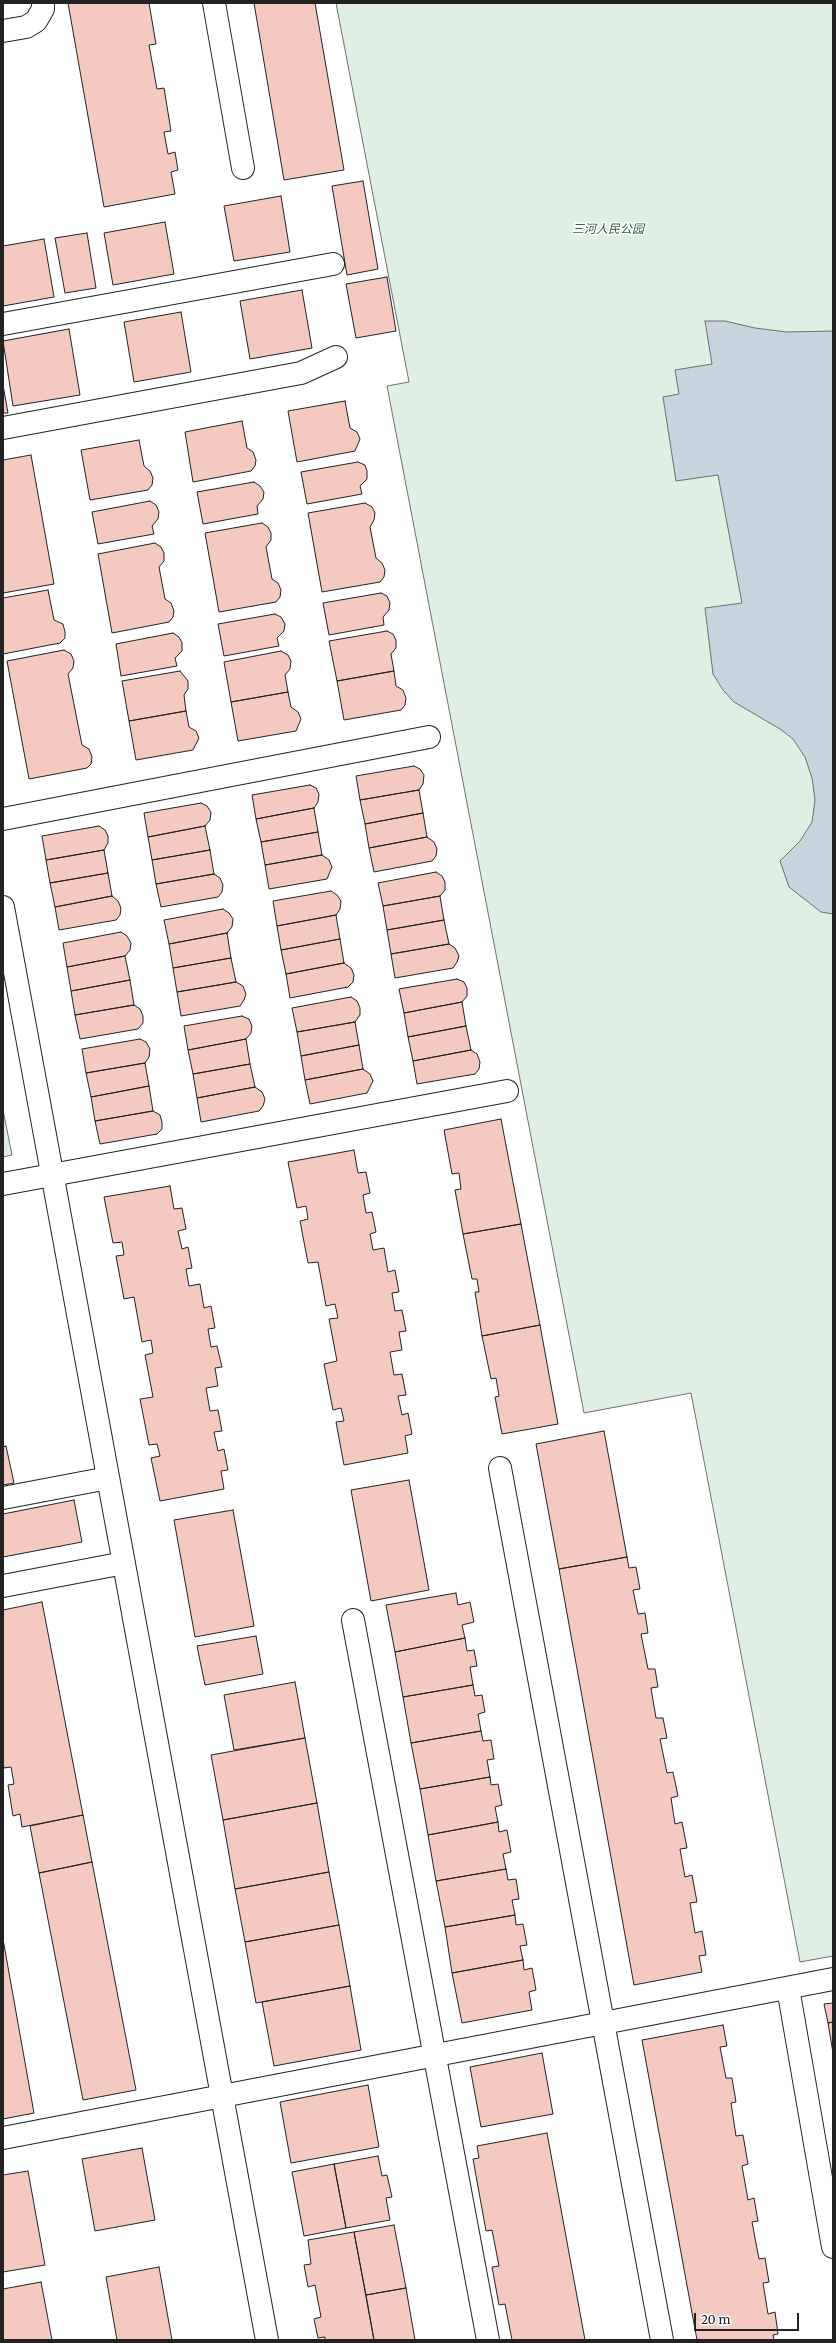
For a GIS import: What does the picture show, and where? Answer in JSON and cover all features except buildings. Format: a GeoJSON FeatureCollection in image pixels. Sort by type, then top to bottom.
{"type":"FeatureCollection","features":[{"type":"Feature","properties":{"kind":"street"},"geometry":{"type":"LineString","coordinates":[[3,31],[26,27],[36,20],[43,9],[43,3]]}},
{"type":"Feature","properties":{"kind":"street"},"geometry":{"type":"LineString","coordinates":[[214,3],[243,168]]}},
{"type":"Feature","properties":{"kind":"street"},"geometry":{"type":"LineString","coordinates":[[3,324],[333,264]]}},
{"type":"Feature","properties":{"kind":"street"},"geometry":{"type":"LineString","coordinates":[[3,428],[301,373],[336,357]]}},
{"type":"Feature","properties":{"kind":"street"},"geometry":{"type":"LineString","coordinates":[[3,819],[429,737]]}},
{"type":"Feature","properties":{"kind":"street"},"geometry":{"type":"LineString","coordinates":[[3,907],[267,2340]]}},
{"type":"Feature","properties":{"kind":"street"},"geometry":{"type":"LineString","coordinates":[[3,1184],[507,1091]]}},
{"type":"Feature","properties":{"kind":"street"},"geometry":{"type":"LineString","coordinates":[[500,1468],[662,2340]]}},
{"type":"Feature","properties":{"kind":"street"},"geometry":{"type":"LineString","coordinates":[[3,1498],[108,1478]]}},
{"type":"Feature","properties":{"kind":"street"},"geometry":{"type":"LineString","coordinates":[[3,1586],[124,1563]]}},
{"type":"Feature","properties":{"kind":"street"},"geometry":{"type":"LineString","coordinates":[[353,1620],[488,2340]]}},
{"type":"Feature","properties":{"kind":"street"},"geometry":{"type":"LineString","coordinates":[[3,2138],[833,1979]]}},
{"type":"Feature","properties":{"kind":"street"},"geometry":{"type":"LineString","coordinates":[[788,1988],[833,2247]]}},
{"type":"Feature","properties":{"kind":"green space","name":"三河人民公园"},"geometry":{"type":"Polygon","coordinates":[[[336,3],[833,3],[833,1956],[800,1962],[691,1393],[584,1413],[387,386],[409,382],[336,3]]]}},
{"type":"Feature","properties":{"kind":"green space"},"geometry":{"type":"Polygon","coordinates":[[[3,1110],[12,1155],[3,1157],[3,1110]]]}},
{"type":"Feature","properties":{"kind":"shaded area"},"geometry":{"type":"Polygon","coordinates":[[[705,321],[725,321],[755,328],[787,332],[833,331],[833,914],[821,912],[789,887],[780,861],[800,841],[812,822],[815,800],[812,778],[805,757],[793,739],[780,729],[734,702],[723,690],[713,674],[705,608],[742,603],[718,475],[676,481],[663,397],[679,394],[675,370],[712,364],[705,321]]]}}]}
